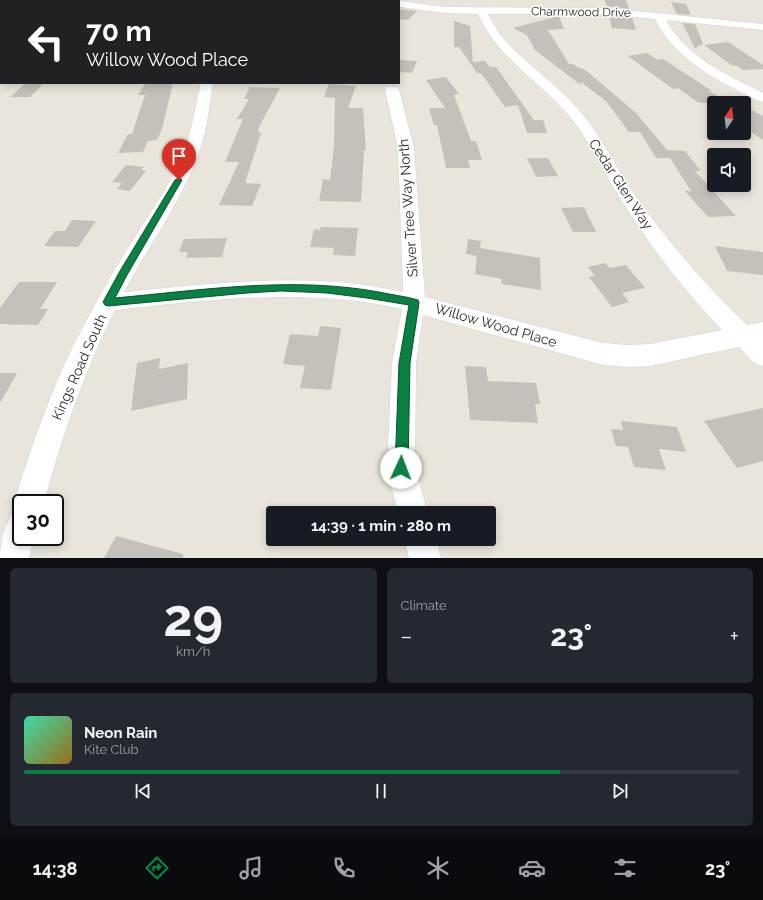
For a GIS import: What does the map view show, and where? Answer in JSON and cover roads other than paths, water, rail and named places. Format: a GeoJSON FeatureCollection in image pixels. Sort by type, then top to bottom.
{"type":"FeatureCollection","features":[{"type":"Feature","properties":{"kind":"street","name":"Charmwood Drive"},"geometry":{"type":"LineString","coordinates":[[400,4],[446,10],[588,10],[763,27]]}},
{"type":"Feature","properties":{"kind":"street","name":"Cedar Glen Way"},"geometry":{"type":"LineString","coordinates":[[482,11],[486,21],[499,41],[554,91],[580,120],[637,211],[676,265],[710,303],[753,334],[763,355]]}},
{"type":"Feature","properties":{"kind":"street"},"geometry":{"type":"LineString","coordinates":[[658,16],[671,36],[698,62],[723,78],[763,98]]}},
{"type":"Feature","properties":{"kind":"street","name":"Kings Road South"},"geometry":{"type":"LineString","coordinates":[[31,494],[67,388],[83,351],[123,273],[179,180],[190,157],[196,138],[207,84]]}},
{"type":"Feature","properties":{"kind":"street","name":"Silver Tree Way North"},"geometry":{"type":"LineString","coordinates":[[392,90],[406,148],[414,303],[404,363],[401,468],[411,506]]}},
{"type":"Feature","properties":{"kind":"street","name":"Willow Wood Place"},"geometry":{"type":"LineString","coordinates":[[108,302],[247,289],[327,289],[361,293],[414,303],[580,349],[604,354],[628,356],[650,355],[753,334]]}},
{"type":"Feature","properties":{"kind":"street"},"geometry":{"type":"LineString","coordinates":[[13,558],[16,546]]}},
{"type":"Feature","properties":{"kind":"street"},"geometry":{"type":"LineString","coordinates":[[422,546],[425,558]]}}]}
